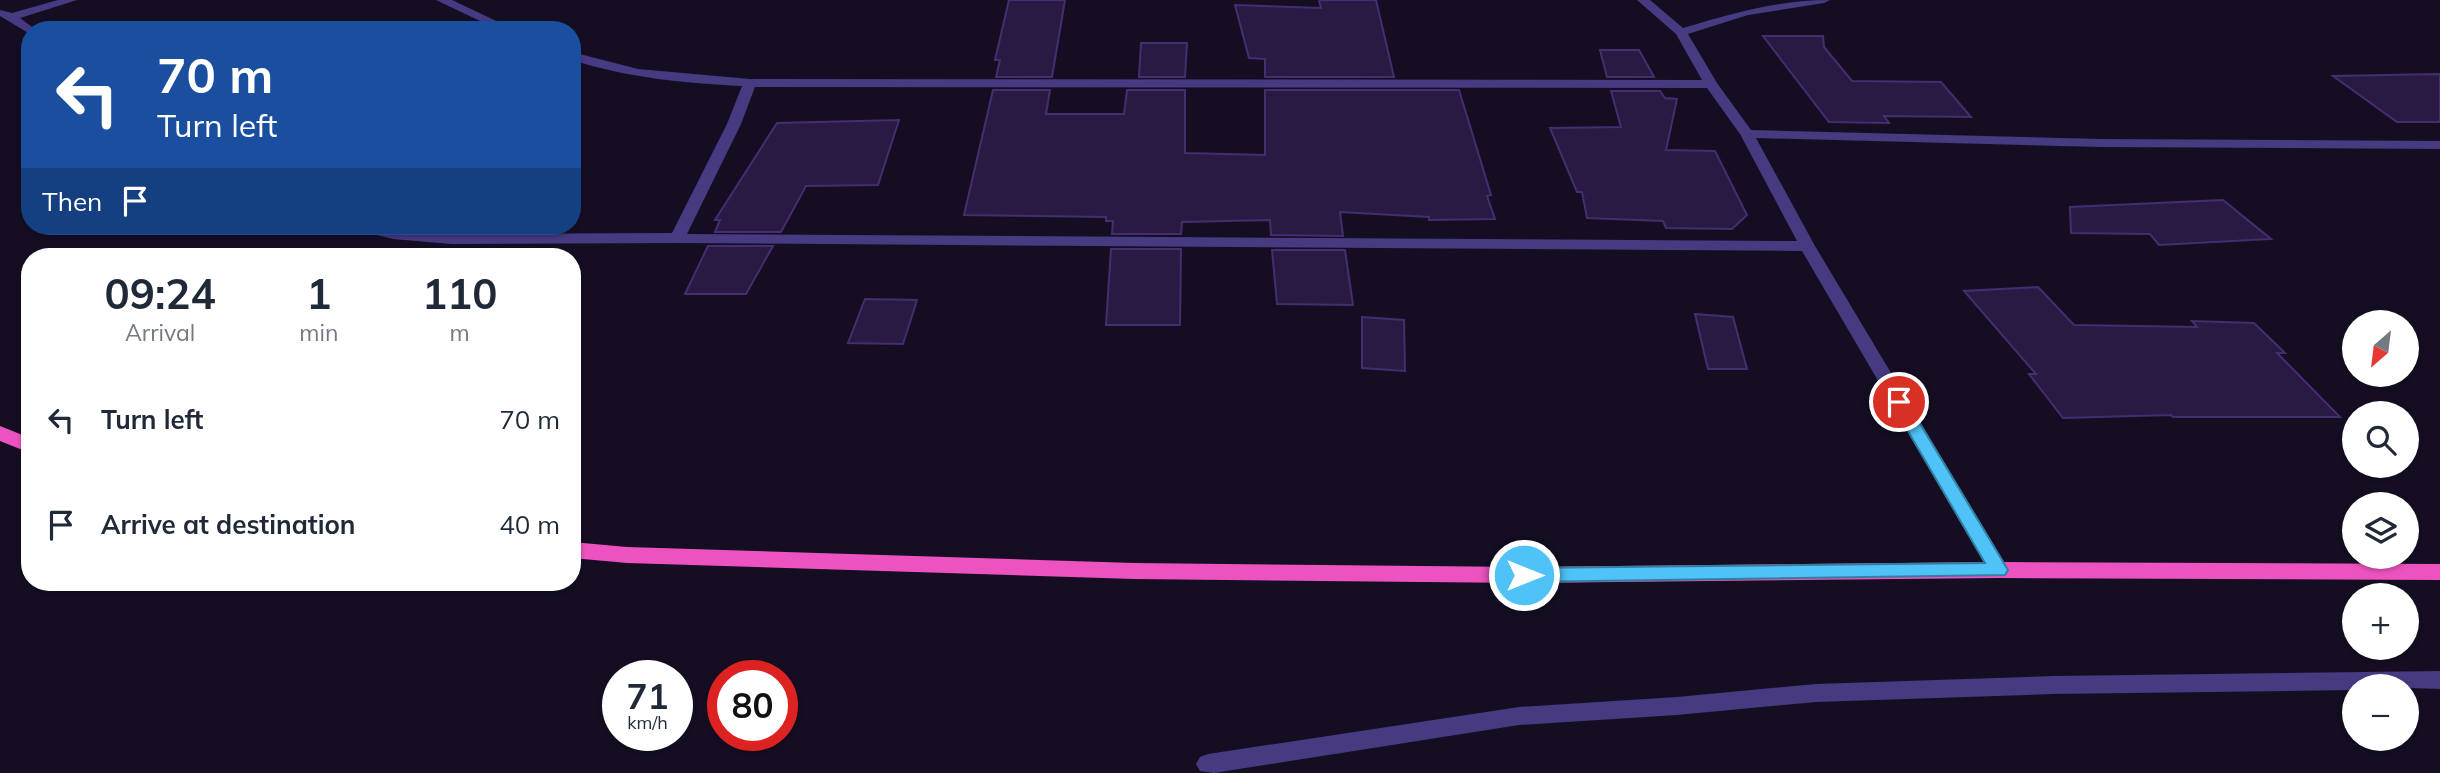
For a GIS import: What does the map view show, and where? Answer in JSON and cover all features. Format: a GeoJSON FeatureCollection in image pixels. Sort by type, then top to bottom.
{"type":"FeatureCollection","features":[{"type":"Feature","properties":{"kind":"highway"},"geometry":{"type":"LineString","coordinates":[[0,433],[21,442]]}},
{"type":"Feature","properties":{"kind":"highway"},"geometry":{"type":"LineString","coordinates":[[581,551],[641,555],[1134,571],[1538,575],[1999,570],[2440,572]]}},
{"type":"Feature","properties":{"kind":"street"},"geometry":{"type":"LineString","coordinates":[[5,14],[71,0]]}},
{"type":"Feature","properties":{"kind":"street"},"geometry":{"type":"LineString","coordinates":[[442,0],[489,21]]}},
{"type":"Feature","properties":{"kind":"street"},"geometry":{"type":"LineString","coordinates":[[1643,0],[1681,32],[1711,84],[1747,134],[1807,246],[1999,570]]}},
{"type":"Feature","properties":{"kind":"street"},"geometry":{"type":"LineString","coordinates":[[1681,32],[1746,12],[1824,0]]}},
{"type":"Feature","properties":{"kind":"street"},"geometry":{"type":"LineString","coordinates":[[5,14],[21,24]]}},
{"type":"Feature","properties":{"kind":"street"},"geometry":{"type":"LineString","coordinates":[[581,59],[650,76],[750,83],[1711,84]]}},
{"type":"Feature","properties":{"kind":"street"},"geometry":{"type":"LineString","coordinates":[[677,238],[734,124],[750,83]]}},
{"type":"Feature","properties":{"kind":"street"},"geometry":{"type":"LineString","coordinates":[[1747,134],[2101,143],[2440,145]]}},
{"type":"Feature","properties":{"kind":"street"},"geometry":{"type":"LineString","coordinates":[[405,235],[451,239],[677,238],[1807,246]]}},
{"type":"Feature","properties":{"kind":"street"},"geometry":{"type":"LineString","coordinates":[[1208,764],[1518,716],[1677,706],[1816,693],[2053,685],[2440,680]]}},
{"type":"Feature","properties":{"kind":"building"},"geometry":{"type":"Polygon","coordinates":[[[1009,0],[1065,0],[1052,77],[996,77],[1000,60],[995,60],[1009,0]]]}},
{"type":"Feature","properties":{"kind":"building"},"geometry":{"type":"Polygon","coordinates":[[[1319,0],[1376,0],[1394,77],[1265,77],[1265,59],[1249,58],[1235,5],[1321,8],[1319,0]]]}},
{"type":"Feature","properties":{"kind":"building"},"geometry":{"type":"Polygon","coordinates":[[[1763,36],[1823,36],[1824,47],[1852,81],[1941,82],[1971,117],[1884,116],[1889,123],[1829,122],[1763,36]]]}},
{"type":"Feature","properties":{"kind":"building"},"geometry":{"type":"Polygon","coordinates":[[[1141,43],[1187,43],[1185,77],[1139,77],[1141,43]]]}},
{"type":"Feature","properties":{"kind":"building"},"geometry":{"type":"Polygon","coordinates":[[[1600,50],[1639,50],[1654,77],[1607,77],[1600,50]]]}},
{"type":"Feature","properties":{"kind":"building"},"geometry":{"type":"Polygon","coordinates":[[[2440,74],[2440,122],[2397,122],[2333,76],[2440,74]]]}},
{"type":"Feature","properties":{"kind":"building"},"geometry":{"type":"Polygon","coordinates":[[[993,90],[1050,90],[1046,114],[1124,114],[1127,90],[1185,90],[1185,153],[1265,155],[1265,90],[1459,90],[1491,195],[1487,196],[1495,219],[1429,220],[1429,217],[1340,212],[1343,236],[1271,235],[1270,220],[1182,222],[1181,234],[1112,234],[1113,221],[1106,221],[1106,217],[964,215],[993,90]]]}},
{"type":"Feature","properties":{"kind":"building"},"geometry":{"type":"Polygon","coordinates":[[[1611,91],[1660,91],[1665,98],[1677,99],[1666,150],[1715,151],[1747,215],[1732,229],[1666,228],[1663,221],[1587,218],[1582,192],[1577,192],[1550,128],[1621,127],[1611,91]]]}},
{"type":"Feature","properties":{"kind":"building"},"geometry":{"type":"Polygon","coordinates":[[[899,120],[878,185],[806,186],[781,232],[715,232],[720,220],[715,220],[777,123],[899,120]]]}},
{"type":"Feature","properties":{"kind":"building"},"geometry":{"type":"Polygon","coordinates":[[[2223,200],[2271,239],[2159,245],[2150,234],[2071,233],[2070,207],[2223,200]]]}},
{"type":"Feature","properties":{"kind":"building"},"geometry":{"type":"Polygon","coordinates":[[[708,246],[773,246],[746,294],[685,294],[708,246]]]}},
{"type":"Feature","properties":{"kind":"building"},"geometry":{"type":"Polygon","coordinates":[[[1111,249],[1181,249],[1180,325],[1106,325],[1111,249]]]}},
{"type":"Feature","properties":{"kind":"building"},"geometry":{"type":"Polygon","coordinates":[[[1272,250],[1345,250],[1353,305],[1277,304],[1272,250]]]}},
{"type":"Feature","properties":{"kind":"building"},"geometry":{"type":"Polygon","coordinates":[[[2038,287],[2074,325],[2197,327],[2192,321],[2254,323],[2285,353],[2277,353],[2340,417],[2171,415],[2063,418],[2029,374],[2036,374],[1964,291],[2038,287]]]}},
{"type":"Feature","properties":{"kind":"building"},"geometry":{"type":"Polygon","coordinates":[[[865,299],[917,300],[903,344],[848,343],[865,299]]]}},
{"type":"Feature","properties":{"kind":"building"},"geometry":{"type":"Polygon","coordinates":[[[1695,314],[1733,317],[1747,369],[1708,369],[1695,314]]]}},
{"type":"Feature","properties":{"kind":"building"},"geometry":{"type":"Polygon","coordinates":[[[1362,317],[1404,320],[1405,371],[1362,368],[1362,317]]]}},
{"type":"Feature","properties":{"kind":"route"},"geometry":{"type":"LineString","coordinates":[[1524,575],[1999,570],[1899,402]]}}]}
